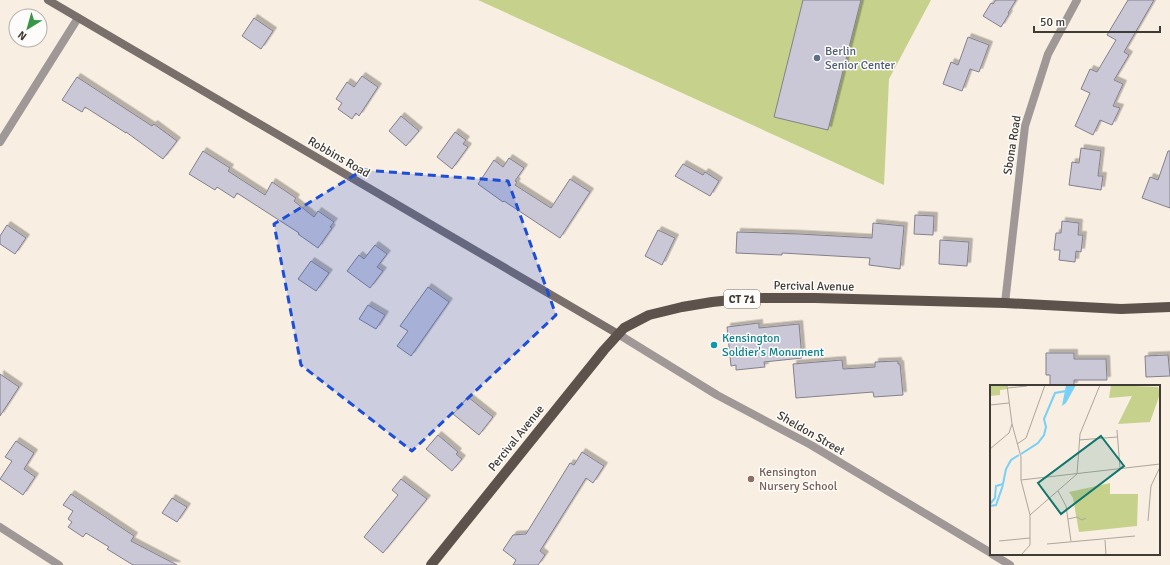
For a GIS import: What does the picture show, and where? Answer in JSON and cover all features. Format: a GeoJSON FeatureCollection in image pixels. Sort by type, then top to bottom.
{"type":"FeatureCollection","features":[{"type":"Feature","properties":{"kind":"main road","name":"Percival Avenue"},"geometry":{"type":"LineString","coordinates":[[431,565],[575,384],[618,334],[629,325],[660,312],[712,302],[750,298],[815,298],[1005,303],[1121,309],[1170,307]]}},
{"type":"Feature","properties":{"kind":"street","name":"Robbins Road"},"geometry":{"type":"LineString","coordinates":[[48,0],[618,334]]}},
{"type":"Feature","properties":{"kind":"street","name":"Sbona Road"},"geometry":{"type":"LineString","coordinates":[[1005,303],[1025,126],[1048,54],[1077,0]]}},
{"type":"Feature","properties":{"kind":"street"},"geometry":{"type":"LineString","coordinates":[[0,142],[78,18]]}},
{"type":"Feature","properties":{"kind":"street","name":"Sheldon Street"},"geometry":{"type":"LineString","coordinates":[[618,334],[717,395],[811,445],[990,553]]}},
{"type":"Feature","properties":{"kind":"street"},"geometry":{"type":"LineString","coordinates":[[0,528],[59,565]]}},
{"type":"Feature","properties":{"kind":"street","name":"Sheldon Street"},"geometry":{"type":"LineString","coordinates":[[993,555],[1010,565]]}},
{"type":"Feature","properties":{"kind":"highlighted area"},"geometry":{"type":"Polygon","coordinates":[[[363,170],[508,181],[556,315],[412,451],[301,365],[274,224],[363,170]]]}},
{"type":"Feature","properties":{"kind":"green space"},"geometry":{"type":"Polygon","coordinates":[[[478,0],[931,0],[889,79],[884,185],[478,0]]]}},
{"type":"Feature","properties":{"kind":"building","name":"Berlin Senior Center"},"geometry":{"type":"Polygon","coordinates":[[[803,0],[861,0],[828,130],[774,117],[803,0]]]}},
{"type":"Feature","properties":{"kind":"building"},"geometry":{"type":"Polygon","coordinates":[[[996,0],[1016,0],[1001,27],[983,16],[991,3],[993,4],[996,0]]]}},
{"type":"Feature","properties":{"kind":"building"},"geometry":{"type":"Polygon","coordinates":[[[1128,0],[1154,0],[1124,52],[1129,55],[1114,80],[1123,84],[1113,106],[1120,108],[1112,125],[1100,120],[1093,135],[1075,126],[1090,93],[1081,89],[1090,69],[1097,72],[1116,40],[1107,35],[1128,0]]]}},
{"type":"Feature","properties":{"kind":"building"},"geometry":{"type":"Polygon","coordinates":[[[254,18],[273,31],[261,49],[242,36],[254,18]]]}},
{"type":"Feature","properties":{"kind":"building"},"geometry":{"type":"Polygon","coordinates":[[[968,37],[989,45],[979,72],[970,69],[962,91],[943,84],[951,62],[958,65],[968,37]]]}},
{"type":"Feature","properties":{"kind":"building"},"geometry":{"type":"Polygon","coordinates":[[[362,76],[378,87],[359,116],[356,113],[352,119],[338,109],[342,103],[336,99],[347,82],[354,87],[362,76]]]}},
{"type":"Feature","properties":{"kind":"building"},"geometry":{"type":"Polygon","coordinates":[[[77,77],[152,126],[154,124],[177,141],[163,159],[126,132],[85,107],[82,112],[62,100],[77,77]]]}},
{"type":"Feature","properties":{"kind":"building"},"geometry":{"type":"Polygon","coordinates":[[[401,116],[419,131],[406,146],[389,131],[401,116]]]}},
{"type":"Feature","properties":{"kind":"building"},"geometry":{"type":"Polygon","coordinates":[[[455,132],[466,140],[463,144],[468,147],[452,169],[437,157],[455,132]]]}},
{"type":"Feature","properties":{"kind":"building"},"geometry":{"type":"Polygon","coordinates":[[[1081,148],[1101,151],[1098,176],[1103,176],[1101,190],[1069,185],[1072,162],[1079,163],[1081,148]]]}},
{"type":"Feature","properties":{"kind":"building"},"geometry":{"type":"Polygon","coordinates":[[[203,151],[230,168],[228,171],[265,195],[272,182],[296,198],[294,201],[314,217],[318,211],[334,222],[330,227],[332,228],[318,248],[298,234],[299,233],[237,193],[234,198],[217,187],[215,190],[189,174],[203,151]]]}},
{"type":"Feature","properties":{"kind":"building"},"geometry":{"type":"Polygon","coordinates":[[[1168,151],[1170,151],[1170,208],[1142,198],[1150,177],[1158,180],[1168,151]]]}},
{"type":"Feature","properties":{"kind":"building"},"geometry":{"type":"Polygon","coordinates":[[[509,158],[524,168],[515,181],[517,182],[515,185],[551,208],[570,179],[590,192],[560,238],[504,201],[503,202],[478,184],[494,160],[503,167],[509,158]]]}},
{"type":"Feature","properties":{"kind":"building"},"geometry":{"type":"Polygon","coordinates":[[[683,164],[703,175],[705,172],[719,181],[710,196],[675,176],[683,164]]]}},
{"type":"Feature","properties":{"kind":"building"},"geometry":{"type":"Polygon","coordinates":[[[915,215],[934,216],[933,235],[914,234],[915,215]]]}},
{"type":"Feature","properties":{"kind":"building"},"geometry":{"type":"Polygon","coordinates":[[[1062,221],[1079,223],[1078,235],[1083,235],[1081,252],[1076,251],[1075,262],[1059,260],[1060,250],[1054,250],[1056,233],[1061,233],[1062,221]]]}},
{"type":"Feature","properties":{"kind":"building"},"geometry":{"type":"Polygon","coordinates":[[[873,223],[904,226],[900,269],[869,265],[870,258],[782,253],[782,255],[736,253],[737,232],[872,238],[873,223]]]}},
{"type":"Feature","properties":{"kind":"building"},"geometry":{"type":"Polygon","coordinates":[[[7,225],[26,238],[15,254],[0,244],[0,236],[7,225]]]}},
{"type":"Feature","properties":{"kind":"building"},"geometry":{"type":"Polygon","coordinates":[[[658,230],[675,238],[662,265],[645,256],[658,230]]]}},
{"type":"Feature","properties":{"kind":"building"},"geometry":{"type":"Polygon","coordinates":[[[940,240],[969,242],[967,266],[939,264],[940,240]]]}},
{"type":"Feature","properties":{"kind":"building"},"geometry":{"type":"Polygon","coordinates":[[[375,245],[387,254],[377,267],[383,271],[370,288],[347,271],[359,255],[364,259],[375,245]]]}},
{"type":"Feature","properties":{"kind":"building"},"geometry":{"type":"Polygon","coordinates":[[[311,261],[329,273],[316,291],[298,279],[311,261]]]}},
{"type":"Feature","properties":{"kind":"building"},"geometry":{"type":"Polygon","coordinates":[[[428,287],[449,302],[411,356],[397,346],[408,331],[400,326],[428,287]]]}},
{"type":"Feature","properties":{"kind":"building"},"geometry":{"type":"Polygon","coordinates":[[[368,305],[385,315],[376,329],[359,319],[368,305]]]}},
{"type":"Feature","properties":{"kind":"building"},"geometry":{"type":"Polygon","coordinates":[[[759,323],[759,328],[799,324],[802,358],[764,362],[765,367],[736,370],[736,365],[731,366],[727,327],[759,323]]]}},
{"type":"Feature","properties":{"kind":"building"},"geometry":{"type":"Polygon","coordinates":[[[1046,353],[1074,353],[1074,359],[1106,359],[1107,380],[1074,380],[1074,385],[1050,385],[1050,375],[1046,375],[1046,353]]]}},
{"type":"Feature","properties":{"kind":"building"},"geometry":{"type":"Polygon","coordinates":[[[1168,355],[1170,376],[1146,377],[1145,356],[1168,355]]]}},
{"type":"Feature","properties":{"kind":"building"},"geometry":{"type":"Polygon","coordinates":[[[842,360],[843,369],[875,367],[875,362],[898,361],[898,364],[900,364],[903,395],[874,397],[873,392],[796,398],[793,364],[842,360]]]}},
{"type":"Feature","properties":{"kind":"building"},"geometry":{"type":"Polygon","coordinates":[[[0,374],[19,387],[0,416],[0,374]]]}},
{"type":"Feature","properties":{"kind":"building"},"geometry":{"type":"Polygon","coordinates":[[[468,397],[493,417],[479,435],[453,414],[468,397]]]}},
{"type":"Feature","properties":{"kind":"building"},"geometry":{"type":"Polygon","coordinates":[[[438,435],[458,452],[456,454],[462,459],[452,471],[426,449],[438,435]]]}},
{"type":"Feature","properties":{"kind":"building"},"geometry":{"type":"Polygon","coordinates":[[[16,441],[34,453],[24,469],[35,477],[23,495],[0,479],[12,461],[5,457],[16,441]]]}},
{"type":"Feature","properties":{"kind":"building"},"geometry":{"type":"Polygon","coordinates":[[[582,452],[604,466],[593,483],[586,478],[540,551],[545,555],[538,565],[513,565],[516,560],[503,550],[513,535],[526,534],[570,463],[574,465],[582,452]]]}},
{"type":"Feature","properties":{"kind":"building"},"geometry":{"type":"Polygon","coordinates":[[[401,479],[427,499],[383,553],[364,537],[398,495],[392,490],[401,479]]]}},
{"type":"Feature","properties":{"kind":"building"},"geometry":{"type":"Polygon","coordinates":[[[71,494],[134,536],[131,541],[177,565],[133,565],[107,549],[109,547],[86,533],[83,537],[68,527],[72,522],[68,519],[73,511],[63,505],[71,494]]]}},
{"type":"Feature","properties":{"kind":"building"},"geometry":{"type":"Polygon","coordinates":[[[172,498],[187,507],[177,522],[162,513],[172,498]]]}},
{"type":"Feature","properties":{"kind":"place","name":"Berlin Senior Center"},"geometry":{"type":"Point","coordinates":[817,58]}},
{"type":"Feature","properties":{"kind":"place","name":"Kensington Soldier's Monument"},"geometry":{"type":"Point","coordinates":[714,345]}},
{"type":"Feature","properties":{"kind":"place","name":"Kensington Nursery School"},"geometry":{"type":"Point","coordinates":[751,479]}}]}
